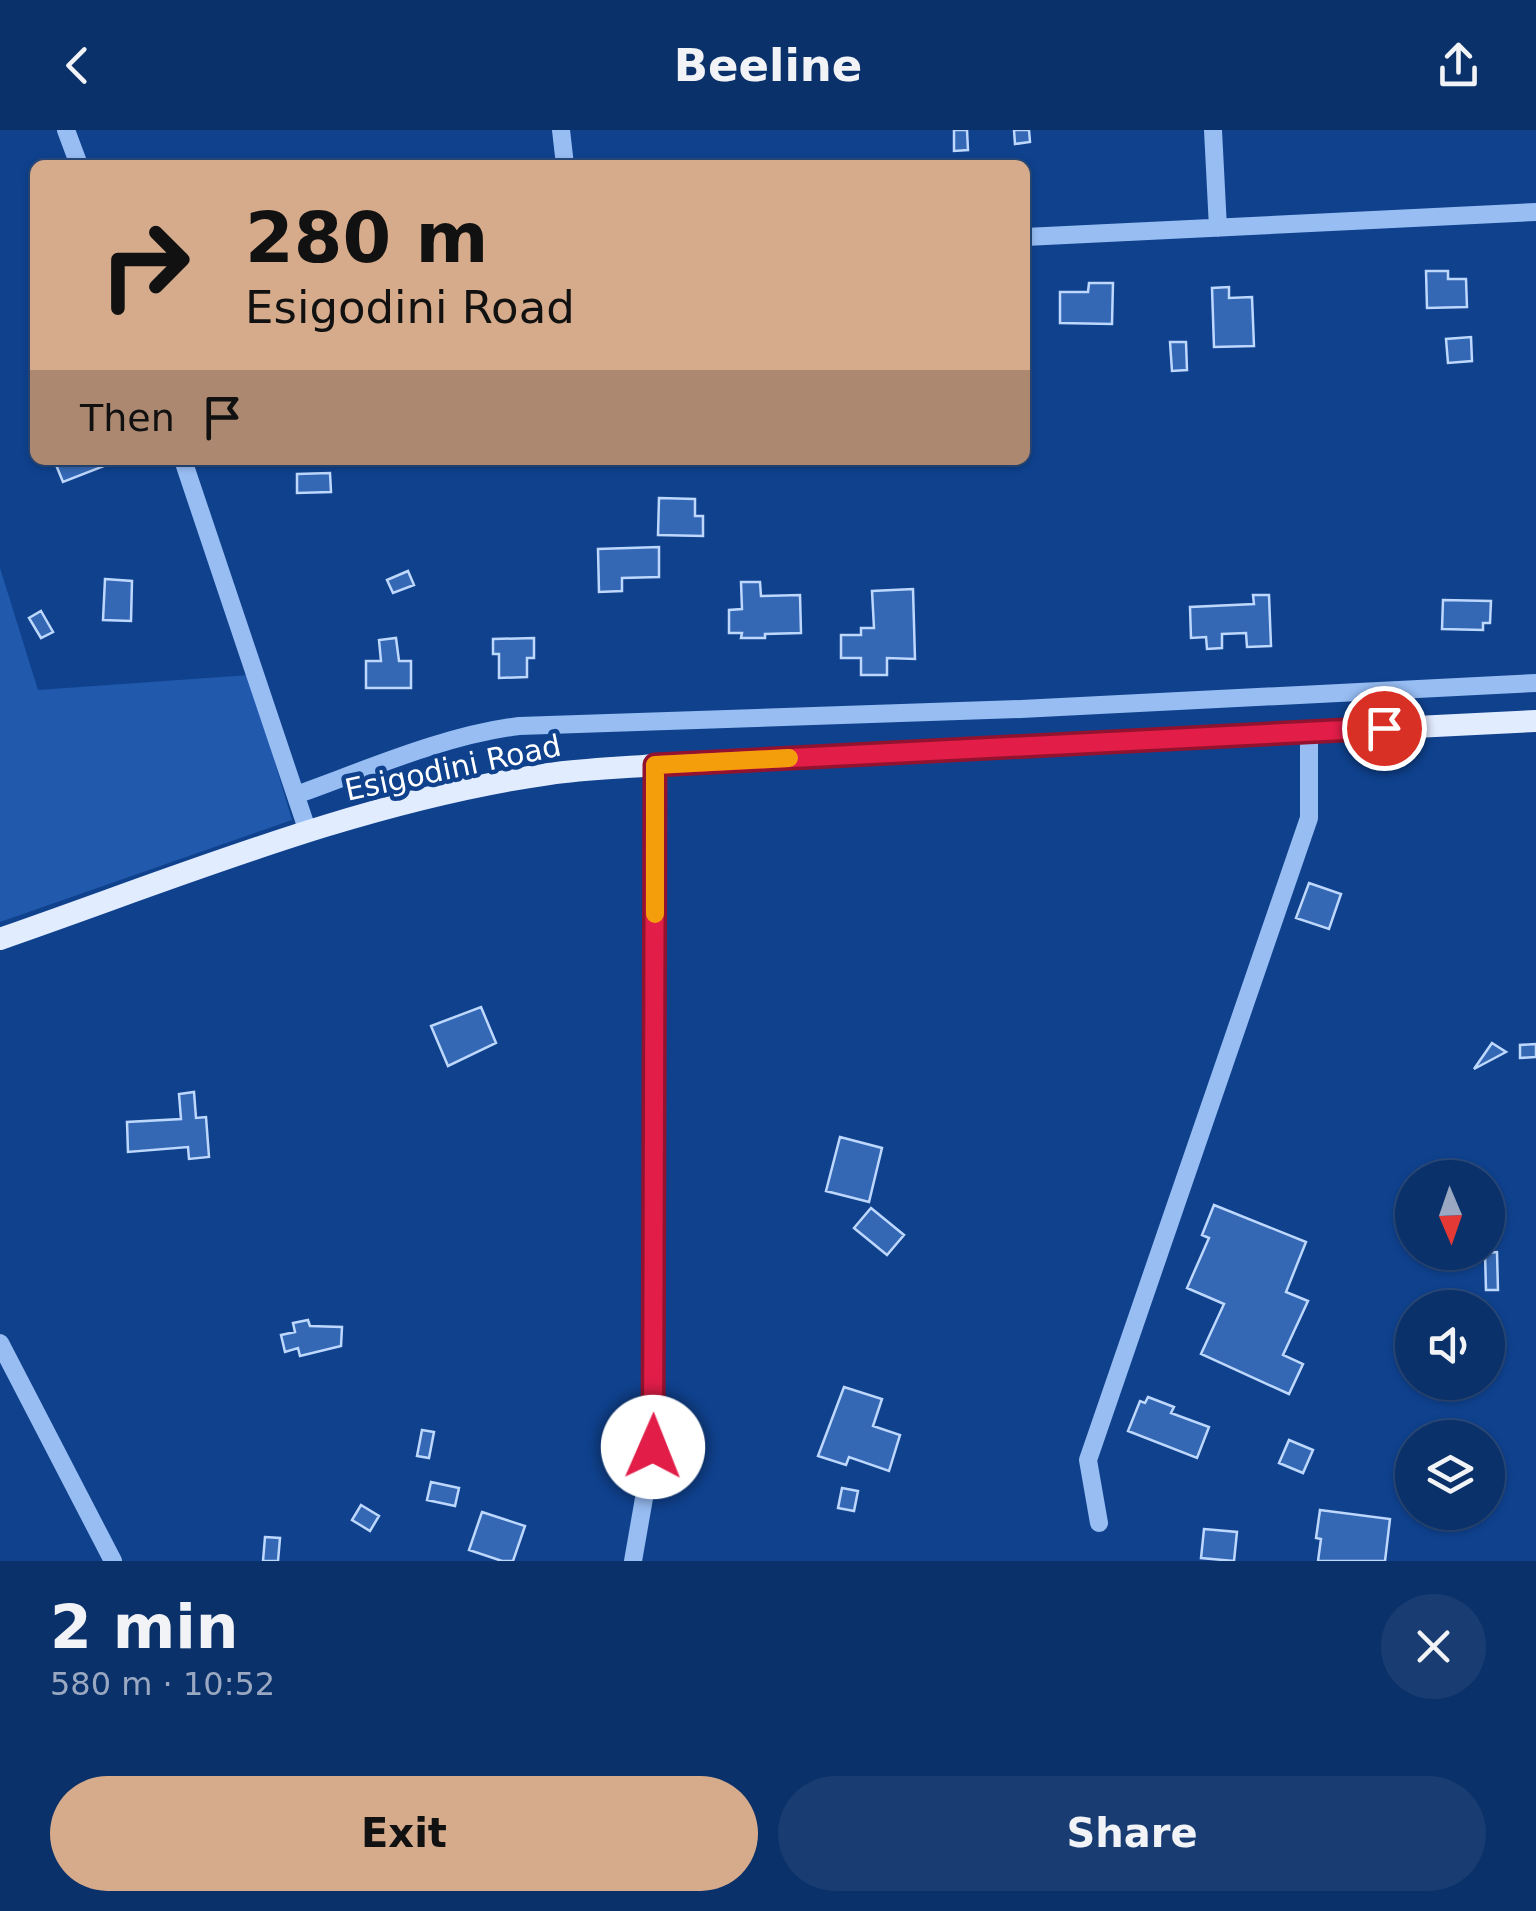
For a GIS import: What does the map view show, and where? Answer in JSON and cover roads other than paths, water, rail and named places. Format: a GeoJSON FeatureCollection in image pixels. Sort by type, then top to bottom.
{"type":"FeatureCollection","features":[{"type":"Feature","properties":{"kind":"main road","name":"Esigodini Road"},"geometry":{"type":"LineString","coordinates":[[0,939],[308,832],[500,783],[564,773],[655,765],[1536,721]]}},
{"type":"Feature","properties":{"kind":"street"},"geometry":{"type":"LineString","coordinates":[[66,130],[76,160]]}},
{"type":"Feature","properties":{"kind":"street"},"geometry":{"type":"LineString","coordinates":[[561,130],[564,160]]}},
{"type":"Feature","properties":{"kind":"street"},"geometry":{"type":"LineString","coordinates":[[1213,130],[1218,228]]}},
{"type":"Feature","properties":{"kind":"street"},"geometry":{"type":"LineString","coordinates":[[1030,238],[1536,212]]}},
{"type":"Feature","properties":{"kind":"street"},"geometry":{"type":"LineString","coordinates":[[184,465],[308,832]]}},
{"type":"Feature","properties":{"kind":"street"},"geometry":{"type":"LineString","coordinates":[[296,795],[438,746],[519,726],[1022,709],[1536,683]]}},
{"type":"Feature","properties":{"kind":"street"},"geometry":{"type":"LineString","coordinates":[[1099,1524],[1088,1460],[1309,818],[1309,732]]}},
{"type":"Feature","properties":{"kind":"street"},"geometry":{"type":"LineString","coordinates":[[633,1561],[648,1487],[654,1429],[655,765]]}},
{"type":"Feature","properties":{"kind":"street"},"geometry":{"type":"LineString","coordinates":[[0,1343],[113,1561]]}}]}
